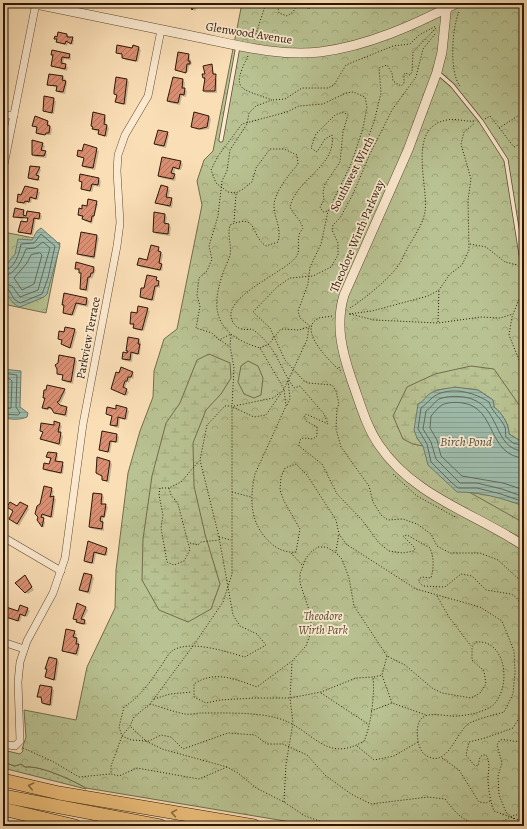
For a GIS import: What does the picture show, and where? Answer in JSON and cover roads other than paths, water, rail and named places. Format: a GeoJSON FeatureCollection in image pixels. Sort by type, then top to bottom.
{"type":"FeatureCollection","features":[{"type":"Feature","properties":{"kind":"highway"},"geometry":{"type":"LineString","coordinates":[[3,780],[59,793],[254,826]]}},
{"type":"Feature","properties":{"kind":"highway"},"geometry":{"type":"LineString","coordinates":[[3,796],[160,826]]}},
{"type":"Feature","properties":{"kind":"highway"},"geometry":{"type":"LineString","coordinates":[[3,809],[75,826]]}},
{"type":"Feature","properties":{"kind":"highway"},"geometry":{"type":"LineString","coordinates":[[3,816],[34,822],[75,826]]}},
{"type":"Feature","properties":{"kind":"street","name":"Glenwood Avenue"},"geometry":{"type":"LineString","coordinates":[[35,3],[252,48],[297,53],[343,48],[386,35],[447,5],[458,6]]}},
{"type":"Feature","properties":{"kind":"street"},"geometry":{"type":"LineString","coordinates":[[3,170],[35,3]]}},
{"type":"Feature","properties":{"kind":"street","name":"Theodore Wirth Parkway"},"geometry":{"type":"LineString","coordinates":[[447,5],[442,52],[437,72],[408,150],[335,317],[349,371],[368,425],[388,458],[415,484],[439,500],[507,535],[524,546]]}},
{"type":"Feature","properties":{"kind":"street","name":"Parkview Terrace"},"geometry":{"type":"LineString","coordinates":[[3,744],[15,746],[18,745],[20,741],[19,673],[24,649],[53,594],[61,571],[68,541],[87,403],[119,235],[118,155],[125,135],[148,96],[161,30]]}},
{"type":"Feature","properties":{"kind":"street"},"geometry":{"type":"LineString","coordinates":[[3,115],[14,115]]}},
{"type":"Feature","properties":{"kind":"street"},"geometry":{"type":"LineString","coordinates":[[3,537],[61,571]]}},
{"type":"Feature","properties":{"kind":"street"},"geometry":{"type":"LineString","coordinates":[[3,642],[24,649]]}},
{"type":"Feature","properties":{"kind":"lane"},"geometry":{"type":"LineString","coordinates":[[221,140],[238,45]]}},
{"type":"Feature","properties":{"kind":"lane"},"geometry":{"type":"LineString","coordinates":[[437,72],[452,86],[481,121],[506,160],[524,273]]}},
{"type":"Feature","properties":{"kind":"water"},"geometry":{"type":"Polygon","coordinates":[[[41,228],[60,246],[47,294],[44,297],[20,307],[14,304],[3,291],[3,269],[15,254],[18,239],[32,240],[37,231],[41,228]]]}},
{"type":"Feature","properties":{"kind":"water"},"geometry":{"type":"Polygon","coordinates":[[[3,369],[21,371],[20,407],[28,413],[27,417],[21,419],[9,419],[3,417],[3,369]]]}},
{"type":"Feature","properties":{"kind":"water","name":"Birch Pond"},"geometry":{"type":"Polygon","coordinates":[[[455,387],[478,390],[493,400],[494,407],[500,412],[509,430],[509,434],[524,443],[524,506],[491,496],[457,492],[428,465],[423,446],[417,438],[414,430],[418,404],[434,392],[455,387]]]}},
{"type":"Feature","properties":{"kind":"park label","name":"Theodore Wirth Park"},"geometry":{"type":"Point","coordinates":[323,623]}}]}
